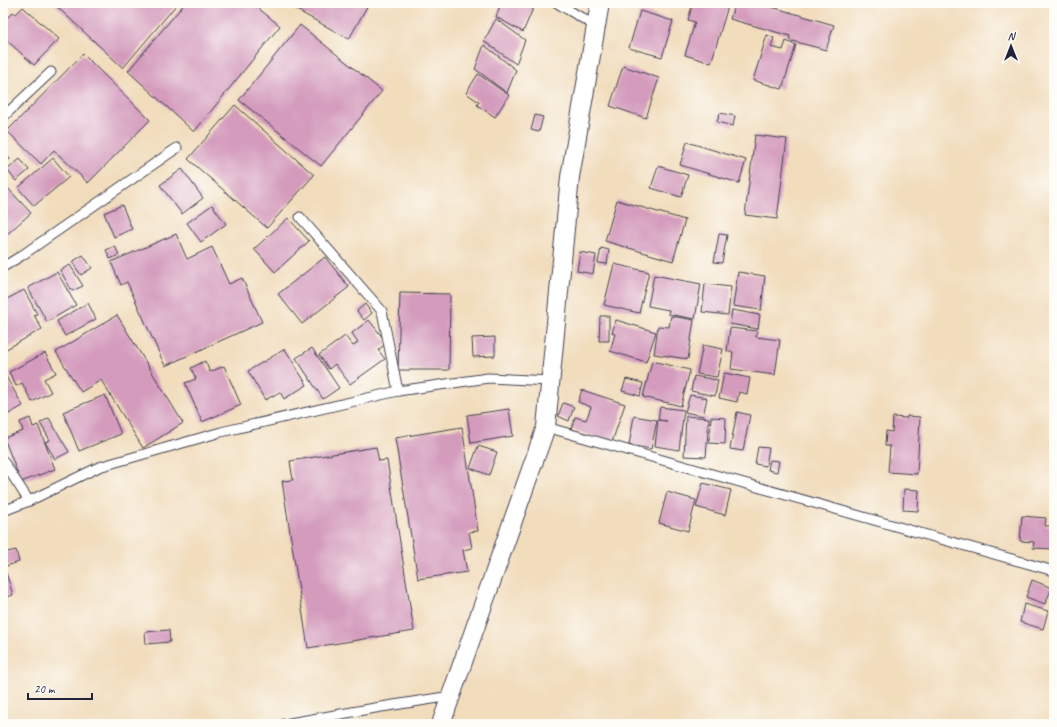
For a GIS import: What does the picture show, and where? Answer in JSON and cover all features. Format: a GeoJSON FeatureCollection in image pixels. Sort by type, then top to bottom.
{"type":"FeatureCollection","features":[{"type":"Feature","properties":{"kind":"street"},"geometry":{"type":"LineString","coordinates":[[441,724],[546,427],[570,177],[600,3]]}},
{"type":"Feature","properties":{"kind":"lane"},"geometry":{"type":"LineString","coordinates":[[557,3],[596,27]]}},
{"type":"Feature","properties":{"kind":"lane"},"geometry":{"type":"LineString","coordinates":[[3,117],[51,72]]}},
{"type":"Feature","properties":{"kind":"lane"},"geometry":{"type":"LineString","coordinates":[[3,267],[177,148]]}},
{"type":"Feature","properties":{"kind":"lane"},"geometry":{"type":"LineString","coordinates":[[300,218],[382,311],[398,391]]}},
{"type":"Feature","properties":{"kind":"lane"},"geometry":{"type":"LineString","coordinates":[[3,512],[99,467],[221,432],[398,391],[488,378],[550,381]]}},
{"type":"Feature","properties":{"kind":"lane"},"geometry":{"type":"LineString","coordinates":[[546,427],[1054,571]]}},
{"type":"Feature","properties":{"kind":"lane"},"geometry":{"type":"LineString","coordinates":[[3,461],[29,501]]}},
{"type":"Feature","properties":{"kind":"lane"},"geometry":{"type":"LineString","coordinates":[[284,724],[451,696]]}},
{"type":"Feature","properties":{"kind":"building"},"geometry":{"type":"Polygon","coordinates":[[[53,3],[178,3],[123,68],[53,3]]]}},
{"type":"Feature","properties":{"kind":"building"},"geometry":{"type":"Polygon","coordinates":[[[185,3],[252,3],[280,26],[194,132],[128,71],[185,3]]]}},
{"type":"Feature","properties":{"kind":"building"},"geometry":{"type":"Polygon","coordinates":[[[284,3],[369,3],[349,39],[284,3]]]}},
{"type":"Feature","properties":{"kind":"building"},"geometry":{"type":"Polygon","coordinates":[[[501,3],[535,4],[523,32],[496,17],[501,3]]]}},
{"type":"Feature","properties":{"kind":"building"},"geometry":{"type":"Polygon","coordinates":[[[693,3],[729,3],[711,63],[685,55],[695,22],[688,20],[693,3]]]}},
{"type":"Feature","properties":{"kind":"building"},"geometry":{"type":"Polygon","coordinates":[[[735,3],[758,3],[834,25],[826,50],[789,40],[790,36],[730,19],[735,3]]]}},
{"type":"Feature","properties":{"kind":"building"},"geometry":{"type":"Polygon","coordinates":[[[23,7],[59,39],[34,65],[3,37],[3,17],[6,19],[13,12],[16,14],[23,7]]]}},
{"type":"Feature","properties":{"kind":"building"},"geometry":{"type":"Polygon","coordinates":[[[640,11],[673,21],[662,57],[629,48],[640,11]]]}},
{"type":"Feature","properties":{"kind":"building"},"geometry":{"type":"Polygon","coordinates":[[[496,19],[525,40],[516,64],[484,41],[496,19]]]}},
{"type":"Feature","properties":{"kind":"building"},"geometry":{"type":"Polygon","coordinates":[[[300,25],[382,91],[321,166],[239,100],[300,25]]]}},
{"type":"Feature","properties":{"kind":"building"},"geometry":{"type":"Polygon","coordinates":[[[767,35],[774,38],[771,47],[783,50],[786,41],[796,45],[782,89],[753,80],[767,35]]]}},
{"type":"Feature","properties":{"kind":"building"},"geometry":{"type":"Polygon","coordinates":[[[484,45],[516,70],[507,93],[475,69],[484,45]]]}},
{"type":"Feature","properties":{"kind":"building"},"geometry":{"type":"Polygon","coordinates":[[[83,54],[150,120],[88,183],[54,150],[41,164],[7,131],[83,54]]]}},
{"type":"Feature","properties":{"kind":"building"},"geometry":{"type":"Polygon","coordinates":[[[623,66],[659,78],[646,118],[610,106],[623,66]]]}},
{"type":"Feature","properties":{"kind":"building"},"geometry":{"type":"Polygon","coordinates":[[[478,74],[509,95],[495,117],[477,105],[479,102],[466,93],[478,74]]]}},
{"type":"Feature","properties":{"kind":"building"},"geometry":{"type":"Polygon","coordinates":[[[235,105],[314,175],[267,228],[188,159],[235,105]]]}},
{"type":"Feature","properties":{"kind":"building"},"geometry":{"type":"Polygon","coordinates":[[[720,113],[735,116],[733,126],[717,122],[720,113]]]}},
{"type":"Feature","properties":{"kind":"building"},"geometry":{"type":"Polygon","coordinates":[[[535,115],[543,117],[539,132],[531,130],[535,115]]]}},
{"type":"Feature","properties":{"kind":"building"},"geometry":{"type":"Polygon","coordinates":[[[755,135],[787,139],[777,219],[745,215],[755,135]]]}},
{"type":"Feature","properties":{"kind":"building"},"geometry":{"type":"Polygon","coordinates":[[[687,142],[746,160],[739,183],[680,165],[687,142]]]}},
{"type":"Feature","properties":{"kind":"building"},"geometry":{"type":"Polygon","coordinates":[[[3,151],[10,159],[3,164],[3,151]]]}},
{"type":"Feature","properties":{"kind":"building"},"geometry":{"type":"Polygon","coordinates":[[[53,158],[69,177],[34,206],[18,188],[53,158]]]}},
{"type":"Feature","properties":{"kind":"building"},"geometry":{"type":"Polygon","coordinates":[[[20,159],[29,170],[16,181],[7,170],[20,159]]]}},
{"type":"Feature","properties":{"kind":"building"},"geometry":{"type":"Polygon","coordinates":[[[658,166],[688,175],[681,197],[651,188],[658,166]]]}},
{"type":"Feature","properties":{"kind":"building"},"geometry":{"type":"Polygon","coordinates":[[[182,169],[203,198],[182,214],[160,185],[182,169]]]}},
{"type":"Feature","properties":{"kind":"building"},"geometry":{"type":"Polygon","coordinates":[[[3,183],[31,213],[6,235],[3,232],[3,183]]]}},
{"type":"Feature","properties":{"kind":"building"},"geometry":{"type":"Polygon","coordinates":[[[617,200],[685,220],[673,261],[605,241],[617,200]]]}},
{"type":"Feature","properties":{"kind":"building"},"geometry":{"type":"Polygon","coordinates":[[[122,205],[132,229],[114,237],[104,213],[122,205]]]}},
{"type":"Feature","properties":{"kind":"building"},"geometry":{"type":"Polygon","coordinates":[[[212,205],[226,224],[201,242],[187,223],[212,205]]]}},
{"type":"Feature","properties":{"kind":"building"},"geometry":{"type":"Polygon","coordinates":[[[288,218],[309,241],[275,272],[254,249],[288,218]]]}},
{"type":"Feature","properties":{"kind":"building"},"geometry":{"type":"Polygon","coordinates":[[[176,234],[187,259],[212,247],[229,284],[242,278],[262,322],[165,366],[127,282],[121,285],[111,262],[176,234]]]}},
{"type":"Feature","properties":{"kind":"building"},"geometry":{"type":"Polygon","coordinates":[[[719,234],[727,235],[722,263],[714,262],[719,234]]]}},
{"type":"Feature","properties":{"kind":"building"},"geometry":{"type":"Polygon","coordinates":[[[115,246],[119,255],[110,259],[106,250],[115,246]]]}},
{"type":"Feature","properties":{"kind":"building"},"geometry":{"type":"Polygon","coordinates":[[[601,248],[609,250],[607,264],[598,263],[601,248]]]}},
{"type":"Feature","properties":{"kind":"building"},"geometry":{"type":"Polygon","coordinates":[[[580,252],[596,255],[593,274],[577,271],[580,252]]]}},
{"type":"Feature","properties":{"kind":"building"},"geometry":{"type":"Polygon","coordinates":[[[83,255],[92,268],[81,275],[72,262],[83,255]]]}},
{"type":"Feature","properties":{"kind":"building"},"geometry":{"type":"Polygon","coordinates":[[[325,257],[349,287],[302,324],[278,294],[325,257]]]}},
{"type":"Feature","properties":{"kind":"building"},"geometry":{"type":"Polygon","coordinates":[[[614,264],[649,272],[639,313],[604,305],[614,264]]]}},
{"type":"Feature","properties":{"kind":"building"},"geometry":{"type":"Polygon","coordinates":[[[70,265],[83,286],[72,291],[60,270],[70,265]]]}},
{"type":"Feature","properties":{"kind":"building"},"geometry":{"type":"Polygon","coordinates":[[[57,272],[76,305],[47,322],[28,288],[57,272]]]}},
{"type":"Feature","properties":{"kind":"building"},"geometry":{"type":"Polygon","coordinates":[[[738,272],[765,276],[761,310],[733,306],[738,272]]]}},
{"type":"Feature","properties":{"kind":"building"},"geometry":{"type":"Polygon","coordinates":[[[654,275],[701,284],[695,319],[668,314],[669,310],[648,306],[654,275]]]}},
{"type":"Feature","properties":{"kind":"building"},"geometry":{"type":"Polygon","coordinates":[[[705,284],[731,287],[728,315],[702,312],[705,284]]]}},
{"type":"Feature","properties":{"kind":"building"},"geometry":{"type":"Polygon","coordinates":[[[24,290],[37,314],[34,315],[42,329],[3,351],[3,306],[7,304],[5,300],[24,290]]]}},
{"type":"Feature","properties":{"kind":"building"},"geometry":{"type":"Polygon","coordinates":[[[400,293],[450,294],[449,370],[398,370],[400,293]]]}},
{"type":"Feature","properties":{"kind":"building"},"geometry":{"type":"Polygon","coordinates":[[[88,303],[96,319],[65,336],[57,321],[88,303]]]}},
{"type":"Feature","properties":{"kind":"building"},"geometry":{"type":"Polygon","coordinates":[[[365,304],[372,313],[364,320],[357,311],[365,304]]]}},
{"type":"Feature","properties":{"kind":"building"},"geometry":{"type":"Polygon","coordinates":[[[732,310],[760,315],[758,329],[730,324],[732,310]]]}},
{"type":"Feature","properties":{"kind":"building"},"geometry":{"type":"Polygon","coordinates":[[[117,315],[183,423],[143,448],[101,380],[81,392],[56,352],[117,315]]]}},
{"type":"Feature","properties":{"kind":"building"},"geometry":{"type":"Polygon","coordinates":[[[600,316],[609,316],[609,341],[599,341],[600,316]]]}},
{"type":"Feature","properties":{"kind":"building"},"geometry":{"type":"Polygon","coordinates":[[[671,316],[694,320],[688,359],[654,354],[658,326],[669,327],[671,316]]]}},
{"type":"Feature","properties":{"kind":"building"},"geometry":{"type":"Polygon","coordinates":[[[369,320],[387,343],[378,350],[385,359],[350,384],[335,364],[329,369],[319,355],[345,336],[353,346],[358,342],[352,333],[369,320]]]}},
{"type":"Feature","properties":{"kind":"building"},"geometry":{"type":"Polygon","coordinates":[[[616,320],[656,332],[646,362],[610,351],[615,334],[612,333],[616,320]]]}},
{"type":"Feature","properties":{"kind":"building"},"geometry":{"type":"Polygon","coordinates":[[[730,328],[757,331],[756,337],[780,340],[775,375],[731,369],[733,352],[727,351],[730,328]]]}},
{"type":"Feature","properties":{"kind":"building"},"geometry":{"type":"Polygon","coordinates":[[[495,337],[495,356],[473,357],[472,338],[495,337]]]}},
{"type":"Feature","properties":{"kind":"building"},"geometry":{"type":"Polygon","coordinates":[[[703,345],[723,349],[717,377],[697,374],[703,345]]]}},
{"type":"Feature","properties":{"kind":"building"},"geometry":{"type":"Polygon","coordinates":[[[312,348],[339,388],[323,399],[296,358],[312,348]]]}},
{"type":"Feature","properties":{"kind":"building"},"geometry":{"type":"Polygon","coordinates":[[[285,349],[307,385],[284,399],[280,392],[265,400],[248,371],[285,349]]]}},
{"type":"Feature","properties":{"kind":"building"},"geometry":{"type":"Polygon","coordinates":[[[45,353],[56,373],[44,379],[51,392],[32,402],[22,383],[16,386],[9,372],[45,353]]]}},
{"type":"Feature","properties":{"kind":"building"},"geometry":{"type":"Polygon","coordinates":[[[205,361],[210,372],[224,366],[241,405],[202,422],[185,383],[196,379],[191,368],[205,361]]]}},
{"type":"Feature","properties":{"kind":"building"},"geometry":{"type":"Polygon","coordinates":[[[652,361],[690,370],[681,406],[643,397],[652,361]]]}},
{"type":"Feature","properties":{"kind":"building"},"geometry":{"type":"Polygon","coordinates":[[[724,373],[750,378],[747,394],[739,392],[737,402],[719,398],[724,373]]]}},
{"type":"Feature","properties":{"kind":"building"},"geometry":{"type":"Polygon","coordinates":[[[5,375],[23,406],[3,417],[3,376],[5,375]]]}},
{"type":"Feature","properties":{"kind":"building"},"geometry":{"type":"Polygon","coordinates":[[[694,376],[718,380],[715,396],[691,391],[694,376]]]}},
{"type":"Feature","properties":{"kind":"building"},"geometry":{"type":"Polygon","coordinates":[[[626,379],[643,383],[640,396],[622,391],[626,379]]]}},
{"type":"Feature","properties":{"kind":"building"},"geometry":{"type":"Polygon","coordinates":[[[582,390],[625,404],[612,442],[571,429],[575,417],[586,420],[591,407],[578,402],[582,390]]]}},
{"type":"Feature","properties":{"kind":"building"},"geometry":{"type":"Polygon","coordinates":[[[105,395],[121,434],[79,451],[63,412],[105,395]]]}},
{"type":"Feature","properties":{"kind":"building"},"geometry":{"type":"Polygon","coordinates":[[[690,395],[707,398],[703,416],[685,412],[690,395]]]}},
{"type":"Feature","properties":{"kind":"building"},"geometry":{"type":"Polygon","coordinates":[[[563,403],[574,407],[569,421],[558,416],[563,403]]]}},
{"type":"Feature","properties":{"kind":"building"},"geometry":{"type":"Polygon","coordinates":[[[660,407],[684,410],[679,450],[655,446],[660,407]]]}},
{"type":"Feature","properties":{"kind":"building"},"geometry":{"type":"Polygon","coordinates":[[[509,409],[513,436],[471,443],[467,415],[509,409]]]}},
{"type":"Feature","properties":{"kind":"building"},"geometry":{"type":"Polygon","coordinates":[[[737,412],[750,415],[743,451],[730,449],[737,412]]]}},
{"type":"Feature","properties":{"kind":"building"},"geometry":{"type":"Polygon","coordinates":[[[634,416],[657,420],[651,449],[629,445],[634,416]]]}},
{"type":"Feature","properties":{"kind":"building"},"geometry":{"type":"Polygon","coordinates":[[[686,416],[709,418],[706,457],[684,456],[686,416]]]}},
{"type":"Feature","properties":{"kind":"building"},"geometry":{"type":"Polygon","coordinates":[[[907,416],[920,417],[917,474],[888,472],[890,446],[885,446],[886,431],[892,432],[893,417],[907,418],[907,416]]]}},
{"type":"Feature","properties":{"kind":"building"},"geometry":{"type":"Polygon","coordinates":[[[711,417],[726,418],[725,444],[709,443],[711,417]]]}},
{"type":"Feature","properties":{"kind":"building"},"geometry":{"type":"Polygon","coordinates":[[[30,418],[33,427],[38,425],[55,469],[21,482],[4,438],[23,431],[20,422],[30,418]]]}},
{"type":"Feature","properties":{"kind":"building"},"geometry":{"type":"Polygon","coordinates":[[[49,418],[69,452],[55,459],[45,442],[50,440],[40,423],[49,418]]]}},
{"type":"Feature","properties":{"kind":"building"},"geometry":{"type":"Polygon","coordinates":[[[462,427],[478,531],[469,532],[472,548],[463,550],[467,572],[418,579],[395,438],[462,427]]]}},
{"type":"Feature","properties":{"kind":"building"},"geometry":{"type":"Polygon","coordinates":[[[478,446],[497,452],[489,475],[470,468],[478,446]]]}},
{"type":"Feature","properties":{"kind":"building"},"geometry":{"type":"Polygon","coordinates":[[[376,447],[379,461],[387,460],[414,631],[308,648],[282,481],[293,480],[290,461],[376,447]]]}},
{"type":"Feature","properties":{"kind":"building"},"geometry":{"type":"Polygon","coordinates":[[[758,447],[769,448],[766,466],[755,464],[758,447]]]}},
{"type":"Feature","properties":{"kind":"building"},"geometry":{"type":"Polygon","coordinates":[[[770,460],[779,461],[777,472],[768,470],[770,460]]]}},
{"type":"Feature","properties":{"kind":"building"},"geometry":{"type":"Polygon","coordinates":[[[703,483],[731,490],[725,515],[696,507],[703,483]]]}},
{"type":"Feature","properties":{"kind":"building"},"geometry":{"type":"Polygon","coordinates":[[[904,489],[919,490],[918,511],[903,510],[904,489]]]}},
{"type":"Feature","properties":{"kind":"building"},"geometry":{"type":"Polygon","coordinates":[[[667,492],[696,500],[688,531],[659,523],[667,492]]]}},
{"type":"Feature","properties":{"kind":"building"},"geometry":{"type":"Polygon","coordinates":[[[1022,516],[1046,518],[1045,526],[1054,526],[1054,549],[1033,548],[1034,542],[1020,541],[1022,516]]]}},
{"type":"Feature","properties":{"kind":"building"},"geometry":{"type":"Polygon","coordinates":[[[16,550],[19,562],[3,567],[3,553],[16,550]]]}},
{"type":"Feature","properties":{"kind":"building"},"geometry":{"type":"Polygon","coordinates":[[[6,573],[13,595],[3,598],[3,574],[6,573]]]}},
{"type":"Feature","properties":{"kind":"building"},"geometry":{"type":"Polygon","coordinates":[[[1032,580],[1052,588],[1045,604],[1026,597],[1032,580]]]}},
{"type":"Feature","properties":{"kind":"building"},"geometry":{"type":"Polygon","coordinates":[[[1024,604],[1048,611],[1043,629],[1020,622],[1024,604]]]}},
{"type":"Feature","properties":{"kind":"building"},"geometry":{"type":"Polygon","coordinates":[[[169,630],[170,642],[146,644],[145,632],[169,630]]]}},
{"type":"Feature","properties":{"kind":"building"},"geometry":{"type":"Polygon","coordinates":[[[1053,691],[1054,705],[1051,705],[1053,691]]]}}]}
